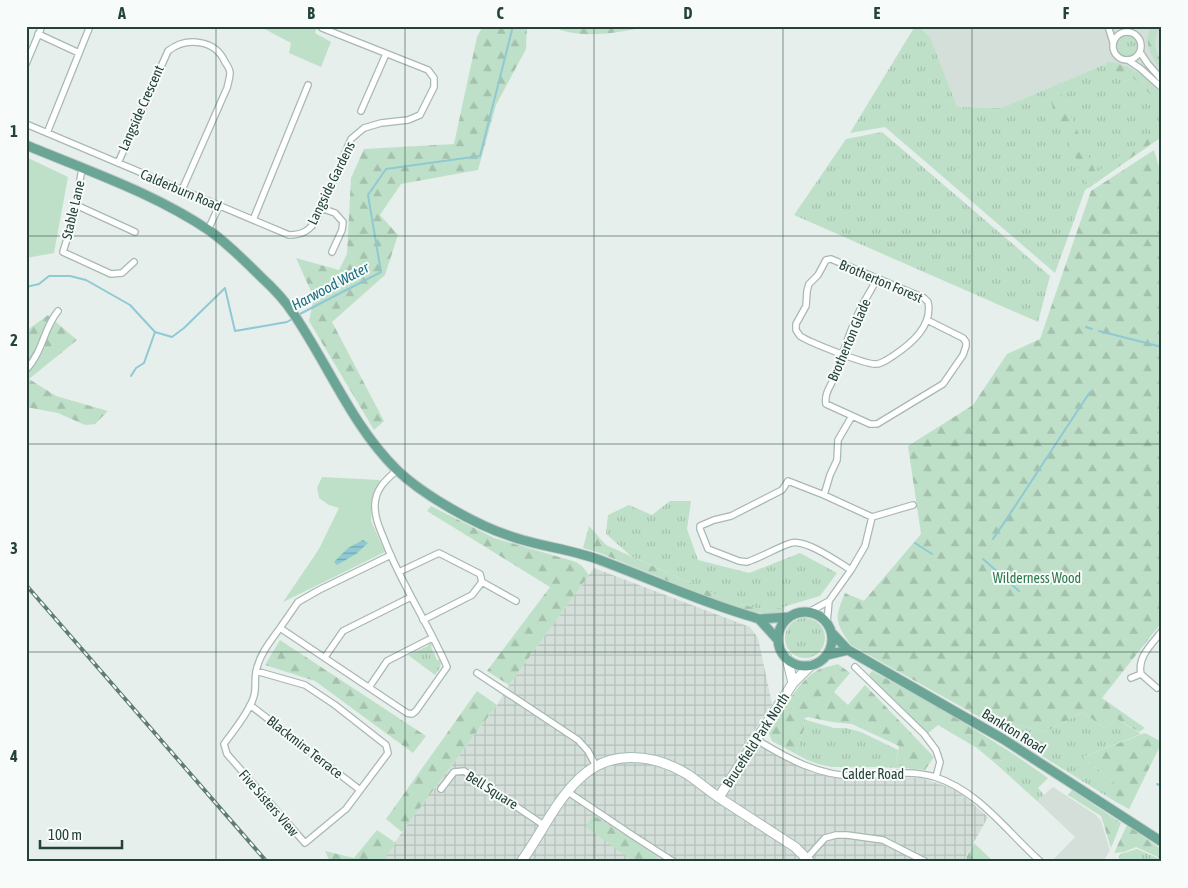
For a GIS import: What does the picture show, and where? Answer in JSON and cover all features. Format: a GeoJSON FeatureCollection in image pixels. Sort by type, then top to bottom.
{"type":"FeatureCollection","features":[{"type":"Feature","properties":{"kind":"main road"},"geometry":{"type":"LineString","coordinates":[[26,145],[136,191],[208,230],[240,256],[274,290],[292,312],[366,434],[397,470],[425,493],[468,517],[509,536],[595,559],[731,611],[759,619],[789,617],[802,612],[810,612],[822,618],[832,633],[832,641],[827,655]]}},
{"type":"Feature","properties":{"kind":"main road"},"geometry":{"type":"LineString","coordinates":[[778,640],[783,623],[789,617]]}},
{"type":"Feature","properties":{"kind":"main road"},"geometry":{"type":"LineString","coordinates":[[759,619],[778,640],[782,653],[794,663],[802,666],[817,663],[827,655],[848,650]]}},
{"type":"Feature","properties":{"kind":"main road","name":"Bankton Road"},"geometry":{"type":"LineString","coordinates":[[832,633],[848,650],[1003,739],[1162,842]]}},
{"type":"Feature","properties":{"kind":"street"},"geometry":{"type":"LineString","coordinates":[[26,64],[42,26]]}},
{"type":"Feature","properties":{"kind":"street"},"geometry":{"type":"LineString","coordinates":[[47,133],[90,26]]}},
{"type":"Feature","properties":{"kind":"street"},"geometry":{"type":"LineString","coordinates":[[1109,26],[1120,34]]}},
{"type":"Feature","properties":{"kind":"street"},"geometry":{"type":"LineString","coordinates":[[1109,26],[1114,53],[1123,60],[1128,60],[1134,58],[1140,52]]}},
{"type":"Feature","properties":{"kind":"street","name":"Langside Gardens"},"geometry":{"type":"LineString","coordinates":[[253,220],[290,235],[299,235],[311,228],[351,139],[364,128],[381,123],[408,120],[420,115],[434,87],[434,78],[428,70],[322,28]]}},
{"type":"Feature","properties":{"kind":"street"},"geometry":{"type":"LineString","coordinates":[[1113,42],[1120,34],[1128,32],[1135,35],[1140,41],[1140,52],[1162,80]]}},
{"type":"Feature","properties":{"kind":"street"},"geometry":{"type":"LineString","coordinates":[[38,34],[80,53]]}},
{"type":"Feature","properties":{"kind":"street","name":"Langside Crescent"},"geometry":{"type":"LineString","coordinates":[[118,163],[168,50],[179,43],[188,41],[207,44],[222,54],[230,72],[227,88],[182,190]]}},
{"type":"Feature","properties":{"kind":"street"},"geometry":{"type":"LineString","coordinates":[[361,111],[386,54]]}},
{"type":"Feature","properties":{"kind":"street"},"geometry":{"type":"LineString","coordinates":[[1128,60],[1162,88]]}},
{"type":"Feature","properties":{"kind":"street"},"geometry":{"type":"LineString","coordinates":[[253,220],[308,85]]}},
{"type":"Feature","properties":{"kind":"street","name":"Calderburn Road"},"geometry":{"type":"LineString","coordinates":[[26,124],[253,220]]}},
{"type":"Feature","properties":{"kind":"street","name":"Stable Lane"},"geometry":{"type":"LineString","coordinates":[[82,169],[76,206],[62,252],[112,274],[131,270],[134,262]]}},
{"type":"Feature","properties":{"kind":"street"},"geometry":{"type":"LineString","coordinates":[[76,206],[134,232]]}},
{"type":"Feature","properties":{"kind":"street"},"geometry":{"type":"LineString","coordinates":[[208,230],[219,206]]}},
{"type":"Feature","properties":{"kind":"street"},"geometry":{"type":"LineString","coordinates":[[321,208],[335,213],[343,222],[342,230],[332,252]]}},
{"type":"Feature","properties":{"kind":"street","name":"Brotherton Forest"},"geometry":{"type":"LineString","coordinates":[[843,354],[806,340],[796,330],[798,318],[806,306],[809,284],[818,275],[826,260],[830,259],[924,298],[928,302],[929,308],[927,320]]}},
{"type":"Feature","properties":{"kind":"street","name":"Brotherton Glade"},"geometry":{"type":"LineString","coordinates":[[852,416],[826,404],[824,397],[843,354],[851,328],[865,299],[872,291],[877,278]]}},
{"type":"Feature","properties":{"kind":"street"},"geometry":{"type":"LineString","coordinates":[[26,370],[40,351],[50,321],[58,311]]}},
{"type":"Feature","properties":{"kind":"street"},"geometry":{"type":"LineString","coordinates":[[824,495],[837,460],[838,440],[852,416],[870,424],[877,424],[943,384],[963,354],[966,342],[963,338],[927,320],[914,341],[885,361],[869,364],[843,354]]}},
{"type":"Feature","properties":{"kind":"street"},"geometry":{"type":"LineString","coordinates":[[391,556],[298,602],[280,628],[412,714],[447,667],[391,556],[378,523],[375,505],[381,485],[397,470]]}},
{"type":"Feature","properties":{"kind":"street"},"geometry":{"type":"LineString","coordinates":[[851,570],[830,556],[801,543],[792,543],[747,562],[739,561],[708,549],[700,526],[731,516],[782,490],[788,481],[872,517],[893,514],[913,505]]}},
{"type":"Feature","properties":{"kind":"street"},"geometry":{"type":"LineString","coordinates":[[810,612],[829,601],[851,570],[866,546],[872,517]]}},
{"type":"Feature","properties":{"kind":"street"},"geometry":{"type":"LineString","coordinates":[[399,572],[439,552],[480,574],[482,582],[516,601]]}},
{"type":"Feature","properties":{"kind":"street"},"geometry":{"type":"LineString","coordinates":[[423,620],[472,596],[482,582]]}},
{"type":"Feature","properties":{"kind":"street"},"geometry":{"type":"LineString","coordinates":[[324,657],[343,631],[411,597]]}},
{"type":"Feature","properties":{"kind":"street"},"geometry":{"type":"LineString","coordinates":[[827,623],[829,601]]}},
{"type":"Feature","properties":{"kind":"street","name":"Five Sisters View"},"geometry":{"type":"LineString","coordinates":[[256,671],[305,685],[336,705],[386,745],[388,753],[342,812],[304,843],[227,754],[224,744],[250,705],[256,692],[256,671],[259,658],[280,628]]}},
{"type":"Feature","properties":{"kind":"street"},"geometry":{"type":"LineString","coordinates":[[1157,688],[1141,674],[1140,664],[1142,657],[1162,631]]}},
{"type":"Feature","properties":{"kind":"street"},"geometry":{"type":"LineString","coordinates":[[370,686],[387,661],[432,638]]}},
{"type":"Feature","properties":{"kind":"street","name":"Brucefield Park North"},"geometry":{"type":"LineString","coordinates":[[787,658],[793,683]]}},
{"type":"Feature","properties":{"kind":"street","name":"Brucefield Park North"},"geometry":{"type":"LineString","coordinates":[[719,797],[793,683],[811,665]]}},
{"type":"Feature","properties":{"kind":"street"},"geometry":{"type":"LineString","coordinates":[[855,667],[924,734],[936,750],[940,762],[936,777]]}},
{"type":"Feature","properties":{"kind":"street"},"geometry":{"type":"LineString","coordinates":[[477,673],[578,740],[588,751],[596,766]]}},
{"type":"Feature","properties":{"kind":"street"},"geometry":{"type":"LineString","coordinates":[[1131,678],[1141,674]]}},
{"type":"Feature","properties":{"kind":"street","name":"Blackmire Terrace"},"geometry":{"type":"LineString","coordinates":[[250,705],[360,790]]}},
{"type":"Feature","properties":{"kind":"street","name":"Calder Road"},"geometry":{"type":"LineString","coordinates":[[757,740],[790,759],[822,772],[856,776],[895,772],[936,777],[962,789],[977,800],[1041,862]]}},
{"type":"Feature","properties":{"kind":"street"},"geometry":{"type":"LineString","coordinates":[[521,862],[577,781],[596,766],[622,757],[646,758],[668,764],[687,774],[795,847],[808,860],[825,838],[847,835],[883,840],[926,862]]}},
{"type":"Feature","properties":{"kind":"street","name":"Bell Square"},"geometry":{"type":"LineString","coordinates":[[442,789],[454,772],[464,771],[545,826]]}},
{"type":"Feature","properties":{"kind":"street"},"geometry":{"type":"LineString","coordinates":[[568,792],[674,862]]}},
{"type":"Feature","properties":{"kind":"shaded area"},"geometry":{"type":"Polygon","coordinates":[[[918,26],[1162,26],[1162,81],[1155,87],[1138,72],[1127,66],[1103,65],[1001,108],[956,107],[930,37],[918,26]]]}},
{"type":"Feature","properties":{"kind":"shaded area"},"geometry":{"type":"Polygon","coordinates":[[[594,568],[750,627],[758,638],[772,704],[749,739],[812,773],[858,780],[890,777],[921,778],[952,788],[988,817],[965,858],[969,862],[382,862],[594,568]]]}},
{"type":"Feature","properties":{"kind":"shaded area"},"geometry":{"type":"Polygon","coordinates":[[[1053,787],[1096,815],[1101,821],[1110,850],[1103,862],[1052,861],[1075,837],[1037,801],[1053,787]]]}},
{"type":"Feature","properties":{"kind":"green space"},"geometry":{"type":"Polygon","coordinates":[[[259,26],[317,26],[315,33],[331,42],[321,67],[289,53],[291,43],[259,26]]]}},
{"type":"Feature","properties":{"kind":"green space"},"geometry":{"type":"Polygon","coordinates":[[[483,26],[527,26],[526,49],[496,105],[478,170],[401,184],[380,215],[398,235],[385,275],[332,322],[384,421],[374,430],[309,321],[314,298],[296,258],[339,270],[347,254],[351,178],[364,149],[454,144],[477,37],[483,26]]]}},
{"type":"Feature","properties":{"kind":"green space"},"geometry":{"type":"Polygon","coordinates":[[[552,26],[642,26],[641,28],[631,30],[584,34],[573,33],[552,26]]]}},
{"type":"Feature","properties":{"kind":"green space"},"geometry":{"type":"Polygon","coordinates":[[[915,26],[918,26],[930,37],[957,107],[1001,108],[1103,65],[1127,66],[1153,84],[1162,97],[1162,137],[1085,190],[1055,273],[885,127],[850,133],[915,26]]]}},
{"type":"Feature","properties":{"kind":"green space"},"geometry":{"type":"Polygon","coordinates":[[[1151,26],[1161,26],[1157,34],[1156,48],[1162,60],[1162,70],[1149,50],[1148,38],[1151,26]]]}},
{"type":"Feature","properties":{"kind":"green space"},"geometry":{"type":"Polygon","coordinates":[[[1127,36],[1134,39],[1137,46],[1134,53],[1127,56],[1120,53],[1117,46],[1120,39],[1127,36]]]}},
{"type":"Feature","properties":{"kind":"green space"},"geometry":{"type":"Polygon","coordinates":[[[1106,62],[1117,63],[1138,72],[1162,95],[1162,105],[1131,76],[1107,69],[1106,62]]]}},
{"type":"Feature","properties":{"kind":"green space"},"geometry":{"type":"Polygon","coordinates":[[[1059,89],[1096,173],[1149,135],[1153,142],[1089,188],[1047,93],[1059,89]]]}},
{"type":"Feature","properties":{"kind":"green space"},"geometry":{"type":"Polygon","coordinates":[[[882,132],[1050,276],[1038,322],[794,215],[846,139],[882,132]]]}},
{"type":"Feature","properties":{"kind":"green space","name":"Wilderness Wood"},"geometry":{"type":"Polygon","coordinates":[[[1154,150],[1162,177],[1162,622],[1102,698],[1145,728],[1139,732],[1117,719],[1104,728],[1083,712],[1045,732],[976,715],[851,645],[839,625],[839,609],[845,593],[864,601],[921,534],[908,446],[973,405],[1007,354],[1040,339],[1091,191],[1154,150]]]}},
{"type":"Feature","properties":{"kind":"green space"},"geometry":{"type":"Polygon","coordinates":[[[26,157],[68,177],[54,253],[26,258],[26,157]]]}},
{"type":"Feature","properties":{"kind":"green space"},"geometry":{"type":"Polygon","coordinates":[[[48,315],[77,340],[29,379],[56,396],[108,411],[95,424],[85,425],[58,413],[26,407],[26,331],[48,315]]]}},
{"type":"Feature","properties":{"kind":"green space"},"geometry":{"type":"Polygon","coordinates":[[[322,477],[380,480],[371,504],[371,521],[385,552],[283,602],[319,549],[339,508],[329,505],[319,498],[317,488],[322,477]]]}},
{"type":"Feature","properties":{"kind":"green space"},"geometry":{"type":"Polygon","coordinates":[[[670,501],[691,501],[687,529],[698,560],[749,573],[800,553],[837,573],[820,596],[769,611],[734,603],[631,556],[606,534],[608,515],[629,505],[652,515],[670,501]]]}},
{"type":"Feature","properties":{"kind":"green space"},"geometry":{"type":"Polygon","coordinates":[[[431,506],[494,538],[576,562],[589,575],[509,685],[487,671],[550,587],[427,511],[431,506]]]}},
{"type":"Feature","properties":{"kind":"green space"},"geometry":{"type":"Polygon","coordinates":[[[589,526],[606,545],[735,603],[769,611],[785,606],[783,614],[765,614],[734,608],[600,553],[583,548],[589,526]]]}},
{"type":"Feature","properties":{"kind":"green space"},"geometry":{"type":"Polygon","coordinates":[[[809,618],[816,621],[822,627],[825,638],[824,646],[816,655],[809,658],[801,658],[794,655],[786,646],[785,634],[788,627],[797,619],[809,618]]]}},
{"type":"Feature","properties":{"kind":"green space"},"geometry":{"type":"Polygon","coordinates":[[[280,640],[426,736],[413,753],[315,681],[265,665],[280,640]]]}},
{"type":"Feature","properties":{"kind":"green space"},"geometry":{"type":"Polygon","coordinates":[[[429,643],[433,644],[431,647],[437,660],[441,660],[440,668],[435,675],[408,655],[428,646],[429,643]]]}},
{"type":"Feature","properties":{"kind":"green space"},"geometry":{"type":"Polygon","coordinates":[[[838,664],[850,673],[834,692],[848,705],[865,685],[934,757],[925,770],[903,768],[896,762],[899,746],[852,724],[808,717],[803,719],[805,726],[796,754],[772,741],[769,733],[798,688],[820,669],[838,664]]]}},
{"type":"Feature","properties":{"kind":"green space"},"geometry":{"type":"Polygon","coordinates":[[[872,671],[942,709],[1015,755],[995,763],[977,748],[938,725],[926,735],[869,675],[872,671]]]}},
{"type":"Feature","properties":{"kind":"green space"},"geometry":{"type":"Polygon","coordinates":[[[477,691],[497,705],[402,832],[386,819],[477,691]]]}},
{"type":"Feature","properties":{"kind":"green space"},"geometry":{"type":"Polygon","coordinates":[[[1083,712],[1104,728],[1117,719],[1141,734],[1083,757],[1116,784],[1116,802],[976,715],[1045,732],[1083,712]]]}},
{"type":"Feature","properties":{"kind":"green space"},"geometry":{"type":"Polygon","coordinates":[[[803,719],[834,728],[846,728],[861,732],[898,750],[896,762],[903,768],[834,767],[825,766],[806,759],[796,754],[805,726],[803,719]]]}},
{"type":"Feature","properties":{"kind":"green space"},"geometry":{"type":"Polygon","coordinates":[[[1145,733],[1162,742],[1129,809],[1116,802],[1116,784],[1083,757],[1145,733]]]}},
{"type":"Feature","properties":{"kind":"green space"},"geometry":{"type":"Polygon","coordinates":[[[1015,755],[1048,778],[1038,788],[1044,795],[1037,801],[995,763],[1015,755]]]}},
{"type":"Feature","properties":{"kind":"green space"},"geometry":{"type":"Polygon","coordinates":[[[1072,790],[1121,823],[1111,848],[1101,816],[1068,795],[1072,790]]]}},
{"type":"Feature","properties":{"kind":"green space"},"geometry":{"type":"Polygon","coordinates":[[[593,815],[658,856],[654,862],[634,862],[586,827],[593,815]]]}},
{"type":"Feature","properties":{"kind":"green space"},"geometry":{"type":"Polygon","coordinates":[[[1127,825],[1162,850],[1162,859],[1136,847],[1124,852],[1114,853],[1127,825]]]}},
{"type":"Feature","properties":{"kind":"green space"},"geometry":{"type":"Polygon","coordinates":[[[377,830],[396,843],[382,862],[330,862],[325,851],[354,858],[377,830]]]}},
{"type":"Feature","properties":{"kind":"green space"},"geometry":{"type":"Polygon","coordinates":[[[974,843],[994,862],[971,862],[966,858],[974,843]]]}},
{"type":"Feature","properties":{"kind":"green space"},"geometry":{"type":"Polygon","coordinates":[[[1137,849],[1162,860],[1162,862],[1134,862],[1119,858],[1120,854],[1137,849]]]}},
{"type":"Feature","properties":{"kind":"water"},"geometry":{"type":"Polygon","coordinates":[[[363,540],[368,543],[356,554],[337,565],[334,562],[348,548],[363,540]]]}},
{"type":"Feature","properties":{"kind":"waterway","name":"Harwood Water"},"geometry":{"type":"LineString","coordinates":[[298,315],[381,272],[368,195],[386,169],[480,156],[513,26]]}},
{"type":"Feature","properties":{"kind":"waterway","name":"Harwood Water"},"geometry":{"type":"LineString","coordinates":[[26,287],[39,284],[49,276],[70,276],[86,280],[130,305],[155,332],[172,337],[184,328],[225,288],[235,331],[287,322],[292,319]]}},
{"type":"Feature","properties":{"kind":"waterway"},"geometry":{"type":"LineString","coordinates":[[1086,327],[1092,329]]}},
{"type":"Feature","properties":{"kind":"waterway"},"geometry":{"type":"LineString","coordinates":[[1099,331],[1162,347]]}},
{"type":"Feature","properties":{"kind":"waterway"},"geometry":{"type":"LineString","coordinates":[[131,376],[136,368],[144,363],[155,332]]}},
{"type":"Feature","properties":{"kind":"waterway"},"geometry":{"type":"LineString","coordinates":[[993,539],[1090,392]]}},
{"type":"Feature","properties":{"kind":"waterway"},"geometry":{"type":"LineString","coordinates":[[915,543],[932,554]]}},
{"type":"Feature","properties":{"kind":"waterway"},"geometry":{"type":"LineString","coordinates":[[983,559],[1019,591]]}},
{"type":"Feature","properties":{"kind":"waterway"},"geometry":{"type":"LineString","coordinates":[[1157,784],[1162,786]]}},
{"type":"Feature","properties":{"kind":"railway"},"geometry":{"type":"LineString","coordinates":[[26,585],[267,862]]}}]}
